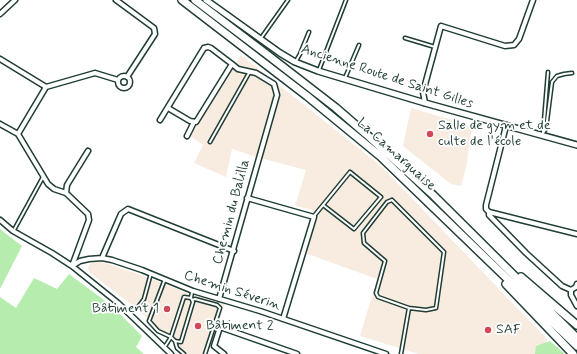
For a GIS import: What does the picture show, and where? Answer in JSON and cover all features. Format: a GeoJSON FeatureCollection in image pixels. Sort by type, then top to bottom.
{"type":"FeatureCollection","features":[{"type":"Feature","properties":{"kind":"highway","name":"La Camarguaise"},"geometry":{"type":"LineString","coordinates":[[182,0],[261,59],[330,114],[385,161],[577,346]]}},
{"type":"Feature","properties":{"kind":"highway","name":"La Camarguaise"},"geometry":{"type":"LineString","coordinates":[[195,0],[265,52],[336,108],[412,175],[577,338]]}},
{"type":"Feature","properties":{"kind":"highway"},"geometry":{"type":"LineString","coordinates":[[455,217],[577,325]]}},
{"type":"Feature","properties":{"kind":"highway"},"geometry":{"type":"LineString","coordinates":[[472,244],[502,280],[573,354]]}},
{"type":"Feature","properties":{"kind":"street"},"geometry":{"type":"LineString","coordinates":[[0,14],[15,0]]}},
{"type":"Feature","properties":{"kind":"street"},"geometry":{"type":"LineString","coordinates":[[116,0],[154,28],[155,34],[127,77]]}},
{"type":"Feature","properties":{"kind":"street","name":"Ancienne Route de Saint Gilles"},"geometry":{"type":"LineString","coordinates":[[206,0],[260,40],[295,62],[318,71],[425,103],[506,126],[543,134],[577,145]]}},
{"type":"Feature","properties":{"kind":"street"},"geometry":{"type":"LineString","coordinates":[[425,103],[423,92],[441,26],[505,46],[514,45],[519,39],[533,0]]}},
{"type":"Feature","properties":{"kind":"street","name":"Chemin du Balilla"},"geometry":{"type":"LineString","coordinates":[[168,108],[204,48],[208,47],[238,69],[256,73],[274,84],[277,95],[247,198],[234,251],[219,299]]}},
{"type":"Feature","properties":{"kind":"street"},"geometry":{"type":"LineString","coordinates":[[0,59],[46,87]]}},
{"type":"Feature","properties":{"kind":"street"},"geometry":{"type":"LineString","coordinates":[[187,136],[194,122],[198,120],[232,64]]}},
{"type":"Feature","properties":{"kind":"street"},"geometry":{"type":"LineString","coordinates":[[18,134],[46,87],[95,73],[118,80]]}},
{"type":"Feature","properties":{"kind":"street"},"geometry":{"type":"LineString","coordinates":[[118,80],[122,76],[127,77]]}},
{"type":"Feature","properties":{"kind":"street"},"geometry":{"type":"LineString","coordinates":[[118,80],[119,86],[126,87],[129,82],[127,77]]}},
{"type":"Feature","properties":{"kind":"street"},"geometry":{"type":"LineString","coordinates":[[160,120],[168,108],[194,122]]}},
{"type":"Feature","properties":{"kind":"street"},"geometry":{"type":"LineString","coordinates":[[0,124],[18,134],[48,184],[54,189],[66,193],[88,214],[89,220],[72,266]]}},
{"type":"Feature","properties":{"kind":"street"},"geometry":{"type":"LineString","coordinates":[[506,126],[486,209],[489,212],[489,215],[526,253],[562,286],[570,290],[577,306]]}},
{"type":"Feature","properties":{"kind":"street"},"geometry":{"type":"LineString","coordinates":[[66,193],[67,185],[88,151]]}},
{"type":"Feature","properties":{"kind":"street"},"geometry":{"type":"LineString","coordinates":[[247,198],[314,217],[283,319]]}},
{"type":"Feature","properties":{"kind":"street"},"geometry":{"type":"LineString","coordinates":[[102,258],[121,214],[128,209],[234,251]]}},
{"type":"Feature","properties":{"kind":"street"},"geometry":{"type":"LineString","coordinates":[[489,212],[577,234]]}},
{"type":"Feature","properties":{"kind":"street"},"geometry":{"type":"LineString","coordinates":[[0,220],[13,231],[72,266],[118,302],[171,354]]}},
{"type":"Feature","properties":{"kind":"street","name":"Chemin Séverin"},"geometry":{"type":"LineString","coordinates":[[72,266],[80,261],[89,259],[102,258],[112,260],[151,273],[193,291],[283,319],[386,354]]}},
{"type":"Feature","properties":{"kind":"street"},"geometry":{"type":"LineString","coordinates":[[570,290],[577,284]]}},
{"type":"Feature","properties":{"kind":"street"},"geometry":{"type":"LineString","coordinates":[[224,354],[214,346],[220,327],[297,354]]}},
{"type":"Feature","properties":{"kind":"street"},"geometry":{"type":"LineString","coordinates":[[369,354],[374,350]]}},
{"type":"Feature","properties":{"kind":"lane"},"geometry":{"type":"LineString","coordinates":[[260,40],[288,0]]}},
{"type":"Feature","properties":{"kind":"lane"},"geometry":{"type":"LineString","coordinates":[[318,71],[346,0]]}},
{"type":"Feature","properties":{"kind":"lane"},"geometry":{"type":"LineString","coordinates":[[295,62],[309,32]]}},
{"type":"Feature","properties":{"kind":"lane"},"geometry":{"type":"LineString","coordinates":[[404,38],[435,47]]}},
{"type":"Feature","properties":{"kind":"lane"},"geometry":{"type":"LineString","coordinates":[[345,79],[360,45]]}},
{"type":"Feature","properties":{"kind":"lane"},"geometry":{"type":"LineString","coordinates":[[210,142],[250,72]]}},
{"type":"Feature","properties":{"kind":"lane"},"geometry":{"type":"LineString","coordinates":[[543,134],[548,72]]}},
{"type":"Feature","properties":{"kind":"lane"},"geometry":{"type":"LineString","coordinates":[[543,134],[546,129],[552,82],[557,76],[572,73]]}},
{"type":"Feature","properties":{"kind":"lane"},"geometry":{"type":"LineString","coordinates":[[314,217],[323,204],[350,172],[381,196],[354,229],[323,204]]}},
{"type":"Feature","properties":{"kind":"lane"},"geometry":{"type":"LineString","coordinates":[[13,231],[43,177]]}},
{"type":"Feature","properties":{"kind":"lane"},"geometry":{"type":"LineString","coordinates":[[392,200],[444,252],[436,308],[426,310],[409,308],[378,297],[376,293],[385,261],[364,242],[363,233],[387,202],[392,200]]}},
{"type":"Feature","properties":{"kind":"lane"},"geometry":{"type":"LineString","coordinates":[[138,307],[144,299],[151,273]]}},
{"type":"Feature","properties":{"kind":"lane"},"geometry":{"type":"LineString","coordinates":[[165,279],[149,320],[158,331],[171,337],[175,341],[177,348],[184,354]]}},
{"type":"Feature","properties":{"kind":"lane"},"geometry":{"type":"LineString","coordinates":[[175,341],[181,342],[193,302],[193,291]]}},
{"type":"Feature","properties":{"kind":"lane"},"geometry":{"type":"LineString","coordinates":[[164,348],[171,337],[184,298],[195,299],[217,305],[220,308],[205,354]]}},
{"type":"Feature","properties":{"kind":"lane"},"geometry":{"type":"LineString","coordinates":[[401,354],[409,308]]}},
{"type":"Feature","properties":{"kind":"shaded area"},"geometry":{"type":"Polygon","coordinates":[[[241,55],[381,166],[547,339],[545,354],[419,354],[360,336],[377,279],[305,253],[313,210],[295,206],[306,170],[232,149],[226,177],[194,163],[203,145],[190,136],[241,55]]]}},
{"type":"Feature","properties":{"kind":"shaded area"},"geometry":{"type":"Polygon","coordinates":[[[411,108],[472,126],[466,168],[461,186],[451,184],[403,146],[411,108]]]}},
{"type":"Feature","properties":{"kind":"shaded area"},"geometry":{"type":"Polygon","coordinates":[[[94,262],[102,262],[147,277],[187,293],[225,303],[208,354],[187,354],[141,312],[89,272],[88,267],[94,262]]]}},
{"type":"Feature","properties":{"kind":"green space"},"geometry":{"type":"Polygon","coordinates":[[[0,229],[22,246],[0,289],[0,229]]]}},
{"type":"Feature","properties":{"kind":"green space"},"geometry":{"type":"Polygon","coordinates":[[[69,274],[112,306],[142,336],[136,347],[144,354],[0,354],[0,297],[16,308],[34,278],[57,289],[69,274]]]}},
{"type":"Feature","properties":{"kind":"green space"},"geometry":{"type":"Polygon","coordinates":[[[550,341],[565,354],[535,354],[536,346],[550,341]]]}},
{"type":"Feature","properties":{"kind":"place","name":"Salle de gym et de culte de l'école"},"geometry":{"type":"Point","coordinates":[430,134]}},
{"type":"Feature","properties":{"kind":"place","name":"Bâtiment 1"},"geometry":{"type":"Point","coordinates":[167,309]}},
{"type":"Feature","properties":{"kind":"place","name":"Bâtiment 2"},"geometry":{"type":"Point","coordinates":[198,326]}},
{"type":"Feature","properties":{"kind":"place","name":"SAF"},"geometry":{"type":"Point","coordinates":[488,330]}}]}
